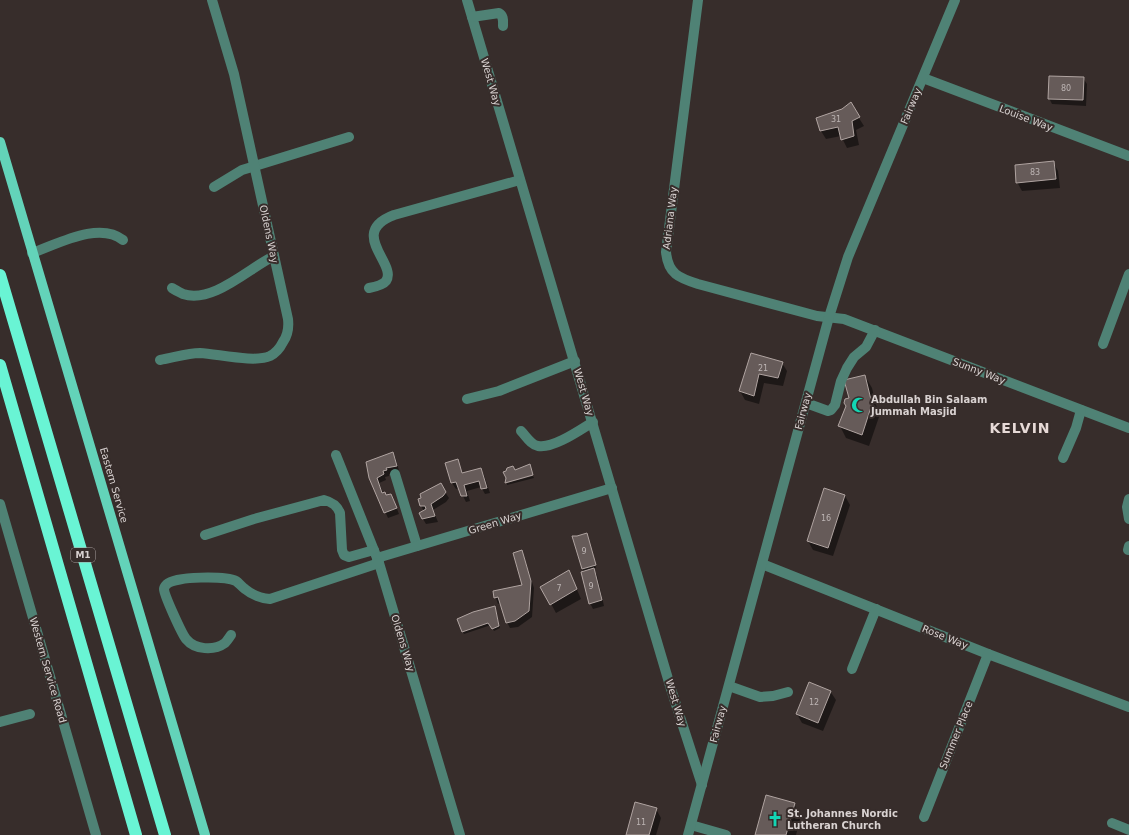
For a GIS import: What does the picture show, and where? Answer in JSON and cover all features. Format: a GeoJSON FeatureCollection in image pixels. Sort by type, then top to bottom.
{"type":"FeatureCollection","features":[{"type":"Feature","properties":{"kind":"highway","name":"M1"},"geometry":{"type":"LineString","coordinates":[[0,275],[165,835]]}},
{"type":"Feature","properties":{"kind":"highway","name":"M1"},"geometry":{"type":"LineString","coordinates":[[0,365],[136,835]]}},
{"type":"Feature","properties":{"kind":"main road","name":"Eastern Service"},"geometry":{"type":"LineString","coordinates":[[0,142],[205,835]]}},
{"type":"Feature","properties":{"kind":"street","name":"Oldens Way"},"geometry":{"type":"LineString","coordinates":[[160,360],[198,353],[247,358],[264,358],[275,352],[285,340],[289,326],[234,74],[212,0]]}},
{"type":"Feature","properties":{"kind":"street","name":"West Way"},"geometry":{"type":"LineString","coordinates":[[467,0],[671,689],[702,785]]}},
{"type":"Feature","properties":{"kind":"street","name":"Adriana Way"},"geometry":{"type":"LineString","coordinates":[[698,0],[666,246],[667,262],[672,271],[677,275],[698,284],[817,316],[829,317]]}},
{"type":"Feature","properties":{"kind":"street","name":"Fairway"},"geometry":{"type":"LineString","coordinates":[[690,830],[829,317],[848,257],[955,0]]}},
{"type":"Feature","properties":{"kind":"street"},"geometry":{"type":"LineString","coordinates":[[472,17],[499,13],[503,18],[503,26]]}},
{"type":"Feature","properties":{"kind":"street","name":"Louise Way"},"geometry":{"type":"LineString","coordinates":[[923,78],[1129,156]]}},
{"type":"Feature","properties":{"kind":"street"},"geometry":{"type":"LineString","coordinates":[[214,186],[236,173],[254,166],[349,138]]}},
{"type":"Feature","properties":{"kind":"street"},"geometry":{"type":"LineString","coordinates":[[369,288],[384,283],[388,276],[374,241],[374,233],[378,224],[383,219],[520,180]]}},
{"type":"Feature","properties":{"kind":"street"},"geometry":{"type":"LineString","coordinates":[[32,253],[84,234],[108,233],[118,236],[123,240]]}},
{"type":"Feature","properties":{"kind":"street"},"geometry":{"type":"LineString","coordinates":[[172,288],[184,294],[196,295],[210,293],[274,256]]}},
{"type":"Feature","properties":{"kind":"street"},"geometry":{"type":"LineString","coordinates":[[1103,344],[1129,274]]}},
{"type":"Feature","properties":{"kind":"street","name":"Sunny Way"},"geometry":{"type":"LineString","coordinates":[[829,317],[844,319],[875,330],[1129,428]]}},
{"type":"Feature","properties":{"kind":"street"},"geometry":{"type":"LineString","coordinates":[[806,403],[824,410],[832,410],[847,368],[854,357],[866,347],[875,330]]}},
{"type":"Feature","properties":{"kind":"street"},"geometry":{"type":"LineString","coordinates":[[467,399],[499,391],[575,361]]}},
{"type":"Feature","properties":{"kind":"street"},"geometry":{"type":"LineString","coordinates":[[1063,458],[1076,428],[1080,410]]}},
{"type":"Feature","properties":{"kind":"street"},"geometry":{"type":"LineString","coordinates":[[521,431],[533,444],[544,446],[565,440],[593,422]]}},
{"type":"Feature","properties":{"kind":"street","name":"Oldens Way"},"geometry":{"type":"LineString","coordinates":[[336,455],[377,557],[460,835]]}},
{"type":"Feature","properties":{"kind":"street"},"geometry":{"type":"LineString","coordinates":[[395,474],[417,546]]}},
{"type":"Feature","properties":{"kind":"street","name":"Green Way"},"geometry":{"type":"LineString","coordinates":[[377,557],[612,488]]}},
{"type":"Feature","properties":{"kind":"street"},"geometry":{"type":"LineString","coordinates":[[1129,499],[1127,507],[1129,520]]}},
{"type":"Feature","properties":{"kind":"street"},"geometry":{"type":"LineString","coordinates":[[205,535],[254,519],[324,500],[332,502],[340,513],[342,550],[344,555],[348,557],[377,557]]}},
{"type":"Feature","properties":{"kind":"street","name":"Western Service Road"},"geometry":{"type":"LineString","coordinates":[[0,504],[96,835]]}},
{"type":"Feature","properties":{"kind":"street"},"geometry":{"type":"LineString","coordinates":[[231,635],[226,642],[215,647],[204,649],[193,645],[186,639],[177,622],[165,594],[165,585],[168,582],[179,579],[227,578],[235,581],[252,594],[270,599],[377,557]]}},
{"type":"Feature","properties":{"kind":"street","name":"Rose Way"},"geometry":{"type":"LineString","coordinates":[[762,564],[988,654],[1129,707]]}},
{"type":"Feature","properties":{"kind":"street"},"geometry":{"type":"LineString","coordinates":[[852,669],[876,609]]}},
{"type":"Feature","properties":{"kind":"street","name":"Summer Place"},"geometry":{"type":"LineString","coordinates":[[924,817],[988,654]]}},
{"type":"Feature","properties":{"kind":"street"},"geometry":{"type":"LineString","coordinates":[[729,686],[760,697],[773,696],[788,692]]}},
{"type":"Feature","properties":{"kind":"street"},"geometry":{"type":"LineString","coordinates":[[0,722],[30,714]]}},
{"type":"Feature","properties":{"kind":"street"},"geometry":{"type":"LineString","coordinates":[[1112,824],[1129,830]]}},
{"type":"Feature","properties":{"kind":"street"},"geometry":{"type":"LineString","coordinates":[[690,830],[726,835]]}},
{"type":"Feature","properties":{"kind":"building"},"geometry":{"type":"Polygon","coordinates":[[[1049,76],[1084,77],[1083,100],[1048,99],[1049,76]]]}},
{"type":"Feature","properties":{"kind":"building"},"geometry":{"type":"Polygon","coordinates":[[[851,102],[860,117],[852,121],[854,136],[841,140],[838,127],[820,131],[816,118],[842,109],[851,102]]]}},
{"type":"Feature","properties":{"kind":"building"},"geometry":{"type":"Polygon","coordinates":[[[1054,161],[1056,179],[1016,183],[1015,165],[1054,161]]]}},
{"type":"Feature","properties":{"kind":"building"},"geometry":{"type":"Polygon","coordinates":[[[751,353],[783,362],[778,378],[759,374],[754,396],[739,391],[751,353]]]}},
{"type":"Feature","properties":{"kind":"building","name":"Abdullah Bin Salaam Jummah Masjid"},"geometry":{"type":"Polygon","coordinates":[[[865,375],[872,404],[862,435],[838,426],[846,406],[844,403],[845,399],[849,398],[844,380],[865,375]]]}},
{"type":"Feature","properties":{"kind":"building"},"geometry":{"type":"Polygon","coordinates":[[[393,452],[397,466],[386,468],[387,470],[383,471],[384,474],[377,478],[382,493],[385,492],[386,495],[391,494],[397,508],[384,513],[369,478],[366,462],[393,452]]]}},
{"type":"Feature","properties":{"kind":"building"},"geometry":{"type":"Polygon","coordinates":[[[458,459],[462,473],[481,468],[487,488],[481,489],[479,481],[464,485],[467,496],[461,496],[456,482],[451,483],[445,463],[458,459]]]}},
{"type":"Feature","properties":{"kind":"building"},"geometry":{"type":"Polygon","coordinates":[[[530,464],[533,475],[505,483],[506,478],[503,472],[506,471],[507,468],[513,466],[515,470],[530,464]]]}},
{"type":"Feature","properties":{"kind":"building"},"geometry":{"type":"Polygon","coordinates":[[[441,483],[446,492],[443,496],[431,504],[435,516],[422,519],[419,513],[426,509],[425,506],[420,506],[418,499],[421,498],[420,494],[441,483]]]}},
{"type":"Feature","properties":{"kind":"building"},"geometry":{"type":"Polygon","coordinates":[[[824,488],[845,495],[828,548],[807,541],[824,488]]]}},
{"type":"Feature","properties":{"kind":"building"},"geometry":{"type":"Polygon","coordinates":[[[587,533],[596,565],[582,569],[572,536],[587,533]]]}},
{"type":"Feature","properties":{"kind":"building"},"geometry":{"type":"Polygon","coordinates":[[[522,550],[531,581],[529,611],[515,621],[506,623],[498,597],[494,598],[493,591],[522,585],[513,553],[522,550]]]}},
{"type":"Feature","properties":{"kind":"building"},"geometry":{"type":"Polygon","coordinates":[[[594,568],[602,600],[589,604],[581,572],[594,568]]]}},
{"type":"Feature","properties":{"kind":"building"},"geometry":{"type":"Polygon","coordinates":[[[569,570],[577,589],[550,605],[540,587],[569,570]]]}},
{"type":"Feature","properties":{"kind":"building"},"geometry":{"type":"Polygon","coordinates":[[[495,606],[499,626],[492,629],[488,623],[462,632],[457,619],[473,612],[495,606]]]}},
{"type":"Feature","properties":{"kind":"building"},"geometry":{"type":"Polygon","coordinates":[[[809,682],[831,691],[818,723],[796,714],[809,682]]]}},
{"type":"Feature","properties":{"kind":"building","name":"St. Johannes Nordic Lutheran Church"},"geometry":{"type":"Polygon","coordinates":[[[766,795],[795,803],[786,835],[755,835],[766,795]]]}},
{"type":"Feature","properties":{"kind":"building"},"geometry":{"type":"Polygon","coordinates":[[[635,802],[657,808],[649,835],[626,835],[635,802]]]}},
{"type":"Feature","properties":{"kind":"place","name":"Abdullah Bin Salaam Jummah Masjid"},"geometry":{"type":"Point","coordinates":[859,405]}},
{"type":"Feature","properties":{"kind":"place","name":"St. Johannes Nordic Lutheran Church"},"geometry":{"type":"Point","coordinates":[775,819]}},
{"type":"Feature","properties":{"kind":"district","name":"KELVIN"},"geometry":{"type":"Point","coordinates":[1020,428]}}]}
